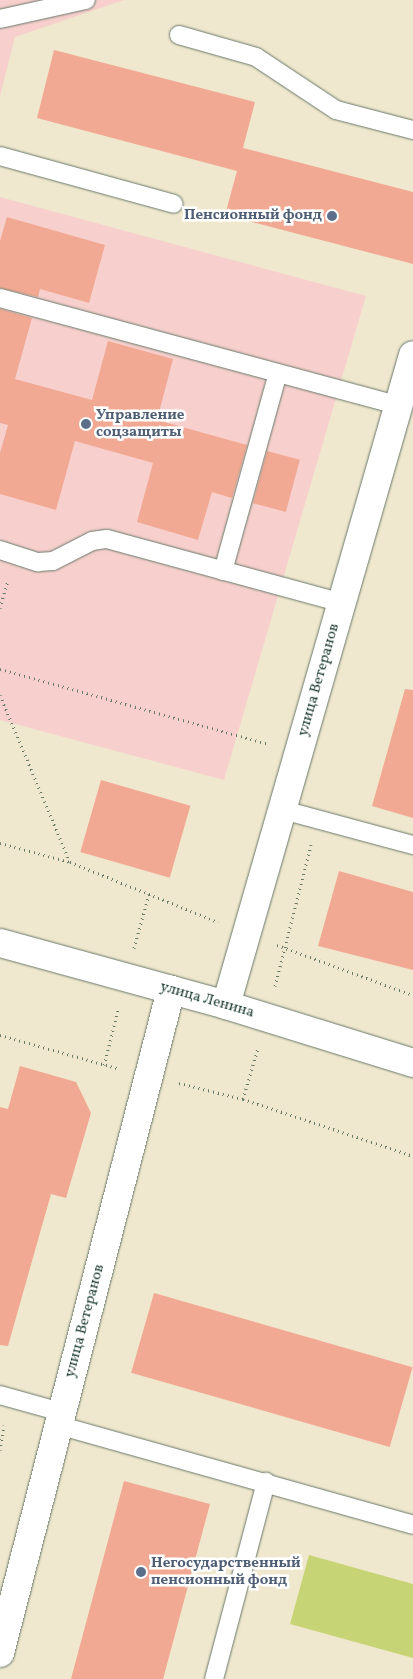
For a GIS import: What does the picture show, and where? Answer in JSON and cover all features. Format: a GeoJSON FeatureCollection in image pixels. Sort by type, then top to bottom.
{"type":"FeatureCollection","features":[{"type":"Feature","properties":{"kind":"street","name":"улица Ветеранов"},"geometry":{"type":"LineString","coordinates":[[226,1005],[248,934],[298,753],[413,355]]}},
{"type":"Feature","properties":{"kind":"street","name":"улица Ленина"},"geometry":{"type":"LineString","coordinates":[[0,943],[226,1005],[413,1063]]}},
{"type":"Feature","properties":{"kind":"street","name":"улица Ветеранов"},"geometry":{"type":"LineString","coordinates":[[0,1653],[6,1604],[59,1419],[171,990]]}},
{"type":"Feature","properties":{"kind":"lane"},"geometry":{"type":"LineString","coordinates":[[0,19],[86,0]]}},
{"type":"Feature","properties":{"kind":"lane"},"geometry":{"type":"LineString","coordinates":[[179,36],[256,57],[336,110],[413,130]]}},
{"type":"Feature","properties":{"kind":"lane"},"geometry":{"type":"LineString","coordinates":[[0,156],[174,204]]}},
{"type":"Feature","properties":{"kind":"lane"},"geometry":{"type":"LineString","coordinates":[[0,298],[399,406]]}},
{"type":"Feature","properties":{"kind":"lane"},"geometry":{"type":"LineString","coordinates":[[223,571],[278,373]]}},
{"type":"Feature","properties":{"kind":"lane"},"geometry":{"type":"LineString","coordinates":[[0,550],[38,562],[53,561],[92,541],[107,539],[342,603]]}},
{"type":"Feature","properties":{"kind":"lane"},"geometry":{"type":"LineString","coordinates":[[283,810],[413,845]]}},
{"type":"Feature","properties":{"kind":"lane"},"geometry":{"type":"LineString","coordinates":[[0,1395],[59,1419],[413,1525]]}},
{"type":"Feature","properties":{"kind":"lane"},"geometry":{"type":"LineString","coordinates":[[214,1679],[266,1482]]}},
{"type":"Feature","properties":{"kind":"path"},"geometry":{"type":"LineString","coordinates":[[0,669],[298,753]]}},
{"type":"Feature","properties":{"kind":"path"},"geometry":{"type":"LineString","coordinates":[[0,695],[70,862]]}},
{"type":"Feature","properties":{"kind":"path"},"geometry":{"type":"LineString","coordinates":[[243,1099],[318,820]]}},
{"type":"Feature","properties":{"kind":"path"},"geometry":{"type":"LineString","coordinates":[[0,843],[70,862],[248,934],[413,995]]}},
{"type":"Feature","properties":{"kind":"path"},"geometry":{"type":"LineString","coordinates":[[0,1035],[243,1099],[413,1156]]}},
{"type":"Feature","properties":{"kind":"path"},"geometry":{"type":"LineString","coordinates":[[0,1420],[6,1427],[0,1450]]}},
{"type":"Feature","properties":{"kind":"shaded area"},"geometry":{"type":"Polygon","coordinates":[[[0,0],[124,0],[15,37],[0,96],[0,0]]]}},
{"type":"Feature","properties":{"kind":"shaded area"},"geometry":{"type":"Polygon","coordinates":[[[0,197],[366,296],[224,780],[0,720],[0,197]]]}},
{"type":"Feature","properties":{"kind":"green space"},"geometry":{"type":"Polygon","coordinates":[[[309,1555],[413,1584],[413,1658],[290,1624],[309,1555]]]}},
{"type":"Feature","properties":{"kind":"building"},"geometry":{"type":"Polygon","coordinates":[[[54,50],[255,102],[243,148],[413,192],[413,264],[225,215],[237,171],[37,118],[54,50]]]}},
{"type":"Feature","properties":{"kind":"building"},"geometry":{"type":"Polygon","coordinates":[[[7,217],[105,245],[89,303],[40,289],[38,297],[0,288],[0,241],[7,217]]]}},
{"type":"Feature","properties":{"kind":"building","name":"Управление соцзащиты"},"geometry":{"type":"Polygon","coordinates":[[[0,309],[32,318],[15,379],[92,400],[108,341],[173,359],[157,420],[247,445],[232,498],[212,492],[198,540],[137,522],[153,463],[75,441],[56,510],[0,494],[0,453],[8,425],[0,423],[0,309]]]}},
{"type":"Feature","properties":{"kind":"building"},"geometry":{"type":"Polygon","coordinates":[[[267,451],[300,460],[286,512],[253,503],[267,451]]]}},
{"type":"Feature","properties":{"kind":"building"},"geometry":{"type":"Polygon","coordinates":[[[405,689],[413,690],[413,818],[372,806],[405,689]]]}},
{"type":"Feature","properties":{"kind":"building"},"geometry":{"type":"Polygon","coordinates":[[[101,780],[190,806],[170,878],[80,852],[101,780]]]}},
{"type":"Feature","properties":{"kind":"building"},"geometry":{"type":"Polygon","coordinates":[[[339,871],[413,892],[413,970],[318,946],[339,871]]]}},
{"type":"Feature","properties":{"kind":"building"},"geometry":{"type":"Polygon","coordinates":[[[20,1066],[76,1082],[91,1113],[66,1198],[51,1194],[8,1346],[0,1345],[0,1107],[8,1109],[20,1066]]]}},
{"type":"Feature","properties":{"kind":"building"},"geometry":{"type":"Polygon","coordinates":[[[154,1293],[413,1367],[390,1447],[131,1373],[154,1293]]]}},
{"type":"Feature","properties":{"kind":"building"},"geometry":{"type":"Polygon","coordinates":[[[124,1481],[210,1504],[163,1679],[71,1679],[124,1481]]]}},
{"type":"Feature","properties":{"kind":"place","name":"Пенсионный фонд"},"geometry":{"type":"Point","coordinates":[332,216]}},
{"type":"Feature","properties":{"kind":"place","name":"Управление соцзащиты"},"geometry":{"type":"Point","coordinates":[86,424]}},
{"type":"Feature","properties":{"kind":"place","name":"Негосударственный пенсионный фонд"},"geometry":{"type":"Point","coordinates":[141,1572]}}]}
